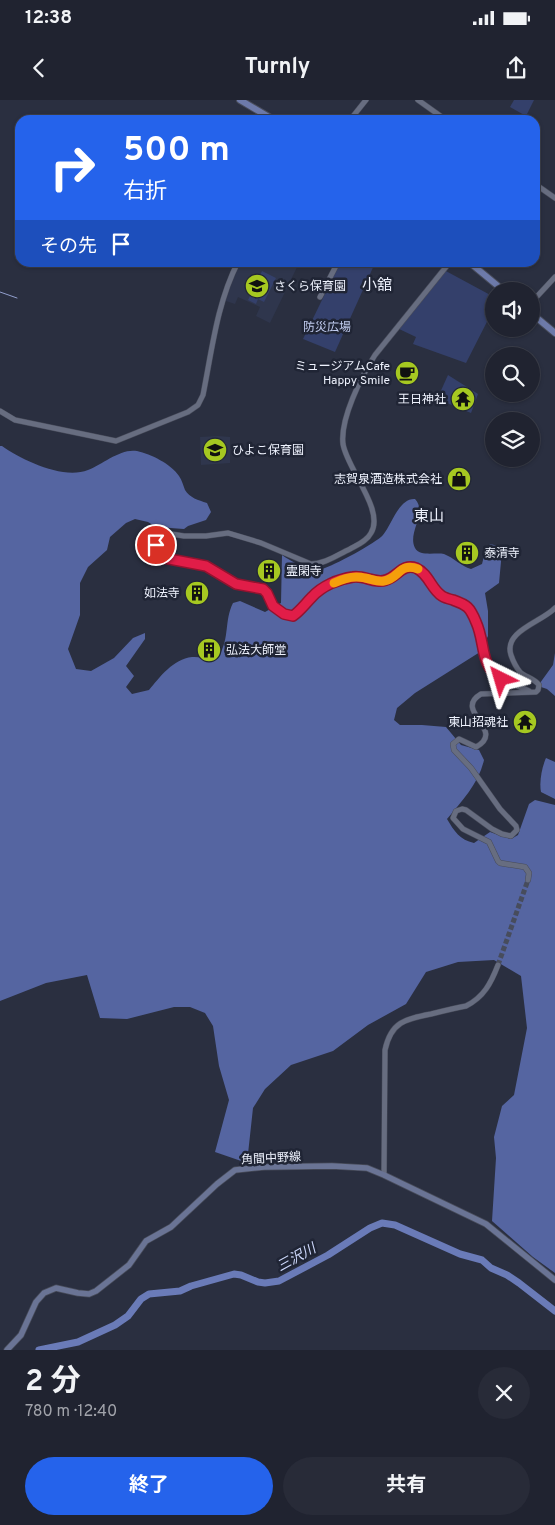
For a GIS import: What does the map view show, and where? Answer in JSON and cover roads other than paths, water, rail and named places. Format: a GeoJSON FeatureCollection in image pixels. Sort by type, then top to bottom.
{"type":"FeatureCollection","features":[{"type":"Feature","properties":{"kind":"main road"},"geometry":{"type":"LineString","coordinates":[[240,100],[266,115]]}},
{"type":"Feature","properties":{"kind":"main road"},"geometry":{"type":"LineString","coordinates":[[474,267],[493,282]]}},
{"type":"Feature","properties":{"kind":"main road"},"geometry":{"type":"LineString","coordinates":[[540,320],[555,333]]}},
{"type":"Feature","properties":{"kind":"main road","name":"角間中野線"},"geometry":{"type":"LineString","coordinates":[[7,1350],[21,1335],[36,1302],[44,1293],[56,1288],[78,1294],[89,1294],[96,1291],[129,1265],[146,1241],[171,1227],[217,1184],[235,1170],[264,1167],[332,1166],[367,1168],[486,1224],[555,1280]]}},
{"type":"Feature","properties":{"kind":"street"},"geometry":{"type":"LineString","coordinates":[[354,115],[366,100]]}},
{"type":"Feature","properties":{"kind":"street"},"geometry":{"type":"LineString","coordinates":[[418,100],[439,115]]}},
{"type":"Feature","properties":{"kind":"street"},"geometry":{"type":"LineString","coordinates":[[540,188],[555,198]]}},
{"type":"Feature","properties":{"kind":"street"},"geometry":{"type":"LineString","coordinates":[[0,411],[15,420],[116,441],[188,412],[198,405],[203,395],[224,295],[236,267]]}},
{"type":"Feature","properties":{"kind":"street"},"geometry":{"type":"LineString","coordinates":[[320,297],[335,267]]}},
{"type":"Feature","properties":{"kind":"street"},"geometry":{"type":"LineString","coordinates":[[446,267],[375,355],[345,419],[343,434],[345,453],[375,519],[371,534],[367,538],[320,564],[311,564],[261,542],[228,533],[184,536],[166,533],[160,536],[156,541],[156,545],[158,552],[164,558],[206,566],[236,584],[263,589],[273,606],[284,614],[293,616],[302,610],[312,597],[323,588],[340,580],[354,576],[384,581],[394,577],[400,570],[406,568],[418,569],[443,597],[462,603],[470,608],[477,624],[487,665],[492,674],[529,692]]}},
{"type":"Feature","properties":{"kind":"street"},"geometry":{"type":"LineString","coordinates":[[540,293],[555,277]]}},
{"type":"Feature","properties":{"kind":"street"},"geometry":{"type":"LineString","coordinates":[[528,880],[529,873],[525,867],[500,863],[489,842],[455,822],[454,814],[462,809],[502,834],[511,836],[517,830],[516,826],[500,808],[471,768],[453,748],[456,740],[459,738],[476,746],[484,740],[486,733],[483,724],[473,712],[472,707],[473,700],[476,697],[486,693],[507,694],[536,692],[538,690],[539,684],[521,673],[514,664],[509,650],[514,636],[545,617],[555,608]]}},
{"type":"Feature","properties":{"kind":"street"},"geometry":{"type":"LineString","coordinates":[[384,1175],[385,1050],[388,1039],[395,1028],[406,1020],[466,1006],[474,1002],[491,984],[498,965]]}},
{"type":"Feature","properties":{"kind":"waterway"},"geometry":{"type":"LineString","coordinates":[[0,292],[17,298]]}},
{"type":"Feature","properties":{"kind":"waterway","name":"三沢川"},"geometry":{"type":"LineString","coordinates":[[39,1350],[78,1342],[115,1325],[128,1316],[141,1299],[149,1294],[180,1291],[234,1274],[258,1282],[279,1281],[328,1255],[370,1228],[382,1223],[395,1225],[460,1254],[482,1260],[491,1268],[519,1283],[555,1311]]}},
{"type":"Feature","properties":{"kind":"tunnel"},"geometry":{"type":"LineString","coordinates":[[498,965],[528,880]]}},
{"type":"Feature","properties":{"kind":"place","name":"さくら保育園"},"geometry":{"type":"Point","coordinates":[257,286]}},
{"type":"Feature","properties":{"kind":"place","name":"ミュージアムCafe Happy Smile"},"geometry":{"type":"Point","coordinates":[407,373]}},
{"type":"Feature","properties":{"kind":"place","name":"王日神社"},"geometry":{"type":"Point","coordinates":[463,399]}},
{"type":"Feature","properties":{"kind":"place","name":"ひよこ保育園"},"geometry":{"type":"Point","coordinates":[215,450]}},
{"type":"Feature","properties":{"kind":"place","name":"志賀泉酒造株式会社"},"geometry":{"type":"Point","coordinates":[459,479]}},
{"type":"Feature","properties":{"kind":"place","name":"泰清寺"},"geometry":{"type":"Point","coordinates":[467,553]}},
{"type":"Feature","properties":{"kind":"place","name":"霊閑寺"},"geometry":{"type":"Point","coordinates":[269,571]}},
{"type":"Feature","properties":{"kind":"place","name":"如法寺"},"geometry":{"type":"Point","coordinates":[197,593]}},
{"type":"Feature","properties":{"kind":"place","name":"弘法大師堂"},"geometry":{"type":"Point","coordinates":[209,650]}},
{"type":"Feature","properties":{"kind":"place","name":"東山招魂社"},"geometry":{"type":"Point","coordinates":[525,722]}},
{"type":"Feature","properties":{"kind":"district","name":"小舘"},"geometry":{"type":"Point","coordinates":[377,285]}},
{"type":"Feature","properties":{"kind":"district","name":"東山"},"geometry":{"type":"Point","coordinates":[429,516]}},
{"type":"Feature","properties":{"kind":"park label","name":"防災広場"},"geometry":{"type":"Point","coordinates":[327,327]}}]}
